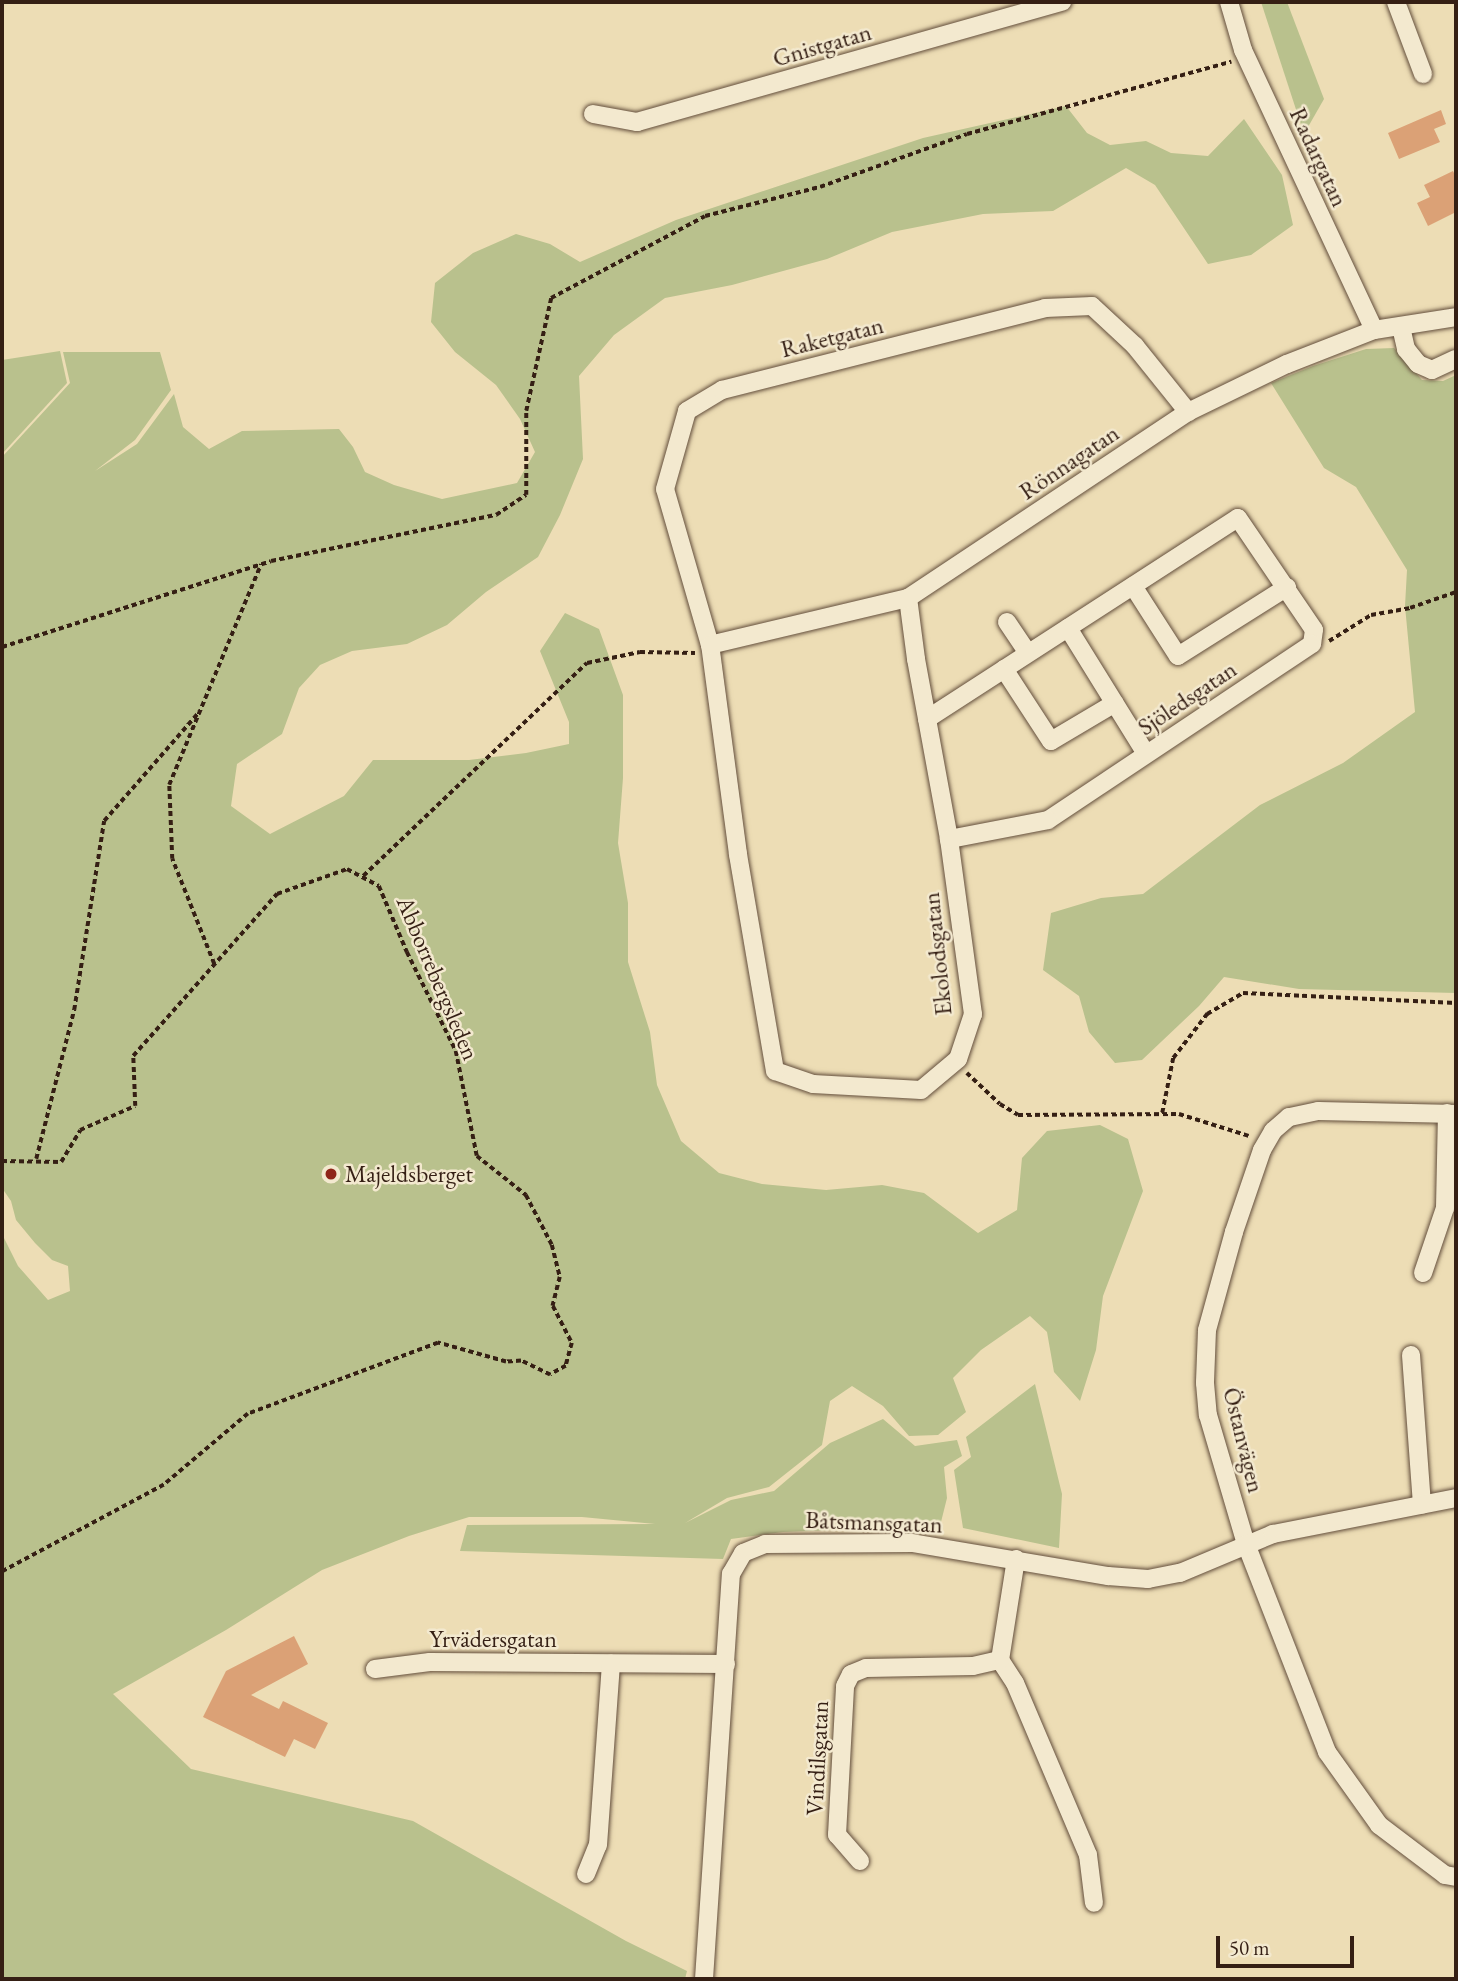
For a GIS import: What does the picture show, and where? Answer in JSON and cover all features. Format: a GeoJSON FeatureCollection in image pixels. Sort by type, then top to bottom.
{"type":"FeatureCollection","features":[{"type":"Feature","properties":{"kind":"street","name":"Gnistgatan"},"geometry":{"type":"LineString","coordinates":[[593,114],[637,122],[1062,2]]}},
{"type":"Feature","properties":{"kind":"street","name":"Radargatan"},"geometry":{"type":"LineString","coordinates":[[1229,2],[1247,58],[1300,178],[1374,330]]}},
{"type":"Feature","properties":{"kind":"street"},"geometry":{"type":"LineString","coordinates":[[1396,2],[1423,74]]}},
{"type":"Feature","properties":{"kind":"street","name":"Raketgatan"},"geometry":{"type":"LineString","coordinates":[[711,650],[665,489],[687,411],[722,390],[1045,308],[1092,306],[1135,346],[1188,412]]}},
{"type":"Feature","properties":{"kind":"street","name":"Rönnagatan"},"geometry":{"type":"LineString","coordinates":[[711,650],[908,598],[1188,412],[1287,364],[1374,330],[1456,317]]}},
{"type":"Feature","properties":{"kind":"street"},"geometry":{"type":"LineString","coordinates":[[1401,327],[1406,349],[1418,364],[1432,370],[1456,359]]}},
{"type":"Feature","properties":{"kind":"street"},"geometry":{"type":"LineString","coordinates":[[927,719],[1238,519],[1287,587],[1314,630],[1313,637]]}},
{"type":"Feature","properties":{"kind":"street"},"geometry":{"type":"LineString","coordinates":[[1133,586],[1178,656],[1287,587]]}},
{"type":"Feature","properties":{"kind":"street","name":"Ekolodsgatan"},"geometry":{"type":"LineString","coordinates":[[711,650],[745,895],[775,1071],[813,1084],[921,1090],[955,1062],[973,1014],[949,839],[908,598]]}},
{"type":"Feature","properties":{"kind":"street"},"geometry":{"type":"LineString","coordinates":[[1007,622],[1028,653]]}},
{"type":"Feature","properties":{"kind":"street"},"geometry":{"type":"LineString","coordinates":[[1068,628],[1146,754]]}},
{"type":"Feature","properties":{"kind":"street","name":"Sjöledsgatan"},"geometry":{"type":"LineString","coordinates":[[949,839],[1048,820],[1312,644],[1313,637]]}},
{"type":"Feature","properties":{"kind":"street"},"geometry":{"type":"LineString","coordinates":[[1004,669],[1051,741],[1115,703]]}},
{"type":"Feature","properties":{"kind":"street","name":"Östanvägen"},"geometry":{"type":"LineString","coordinates":[[1423,1273],[1445,1208],[1452,1114],[1318,1111],[1289,1117],[1273,1131],[1267,1142],[1234,1232],[1207,1330],[1205,1383],[1208,1415],[1246,1544],[1327,1752],[1379,1825],[1445,1875],[1456,1877]]}},
{"type":"Feature","properties":{"kind":"street"},"geometry":{"type":"LineString","coordinates":[[1410,1355],[1422,1505]]}},
{"type":"Feature","properties":{"kind":"street","name":"Båtsmansgatan"},"geometry":{"type":"LineString","coordinates":[[704,1979],[731,1574],[743,1553],[765,1544],[912,1543],[1108,1576],[1148,1579],[1180,1573],[1273,1534],[1456,1498]]}},
{"type":"Feature","properties":{"kind":"street"},"geometry":{"type":"LineString","coordinates":[[1016,1559],[1000,1660],[1014,1683],[1088,1855],[1094,1903]]}},
{"type":"Feature","properties":{"kind":"street","name":"Vindilsgatan"},"geometry":{"type":"LineString","coordinates":[[860,1861],[837,1835],[845,1686],[851,1674],[866,1668],[973,1666],[1000,1660]]}},
{"type":"Feature","properties":{"kind":"street","name":"Yrvädersgatan"},"geometry":{"type":"LineString","coordinates":[[375,1669],[430,1662],[726,1664]]}},
{"type":"Feature","properties":{"kind":"street"},"geometry":{"type":"LineString","coordinates":[[586,1874],[598,1845],[611,1663]]}},
{"type":"Feature","properties":{"kind":"path"},"geometry":{"type":"LineString","coordinates":[[2,647],[261,564],[496,515],[526,495],[526,411],[551,298],[705,216],[820,187],[967,134],[1247,58]]}},
{"type":"Feature","properties":{"kind":"path"},"geometry":{"type":"LineString","coordinates":[[215,964],[172,859],[169,785],[261,564]]}},
{"type":"Feature","properties":{"kind":"path"},"geometry":{"type":"LineString","coordinates":[[1313,637],[1331,641],[1371,615],[1410,608],[1456,592]]}},
{"type":"Feature","properties":{"kind":"path"},"geometry":{"type":"LineString","coordinates":[[2,1161],[36,1159],[61,1162],[80,1130],[135,1106],[133,1056],[277,894],[347,869],[362,877],[587,663],[640,652],[711,650]]}},
{"type":"Feature","properties":{"kind":"path"},"geometry":{"type":"LineString","coordinates":[[36,1159],[74,1010],[104,821],[199,712]]}},
{"type":"Feature","properties":{"kind":"path","name":"Abborrebergsleden"},"geometry":{"type":"LineString","coordinates":[[2,1572],[164,1485],[248,1413],[369,1368],[438,1343],[506,1362],[521,1361],[550,1376],[566,1366],[572,1343],[553,1306],[560,1277],[552,1245],[527,1195],[477,1156],[456,1051],[407,952],[379,886],[362,877]]}},
{"type":"Feature","properties":{"kind":"path"},"geometry":{"type":"LineString","coordinates":[[1162,1113],[1173,1058],[1207,1014],[1244,993],[1456,1003]]}},
{"type":"Feature","properties":{"kind":"path"},"geometry":{"type":"LineString","coordinates":[[955,1062],[1000,1104],[1018,1115],[1179,1114],[1267,1142]]}},
{"type":"Feature","properties":{"kind":"green space"},"geometry":{"type":"Polygon","coordinates":[[[1261,2],[1287,2],[1324,99],[1304,134],[1261,2]]]}},
{"type":"Feature","properties":{"kind":"green space"},"geometry":{"type":"Polygon","coordinates":[[[1066,106],[1087,133],[1110,145],[1146,141],[1171,153],[1208,156],[1244,119],[1282,175],[1293,225],[1251,255],[1208,264],[1155,185],[1126,168],[1053,211],[983,214],[892,232],[827,259],[732,285],[665,298],[614,335],[579,376],[583,459],[560,515],[538,557],[486,592],[447,625],[407,644],[352,651],[320,665],[299,688],[282,734],[237,764],[231,806],[270,834],[344,796],[373,760],[469,760],[569,744],[569,722],[540,651],[565,613],[599,629],[623,695],[623,778],[618,843],[628,903],[628,962],[650,1032],[657,1085],[681,1141],[719,1173],[762,1184],[826,1190],[882,1185],[924,1193],[978,1233],[1017,1210],[1022,1158],[1047,1131],[1100,1125],[1128,1139],[1143,1191],[1103,1296],[1096,1350],[1080,1401],[1054,1372],[1047,1332],[1030,1316],[981,1350],[953,1378],[966,1412],[938,1435],[909,1436],[883,1406],[852,1386],[830,1401],[822,1445],[769,1487],[727,1498],[685,1523],[731,1500],[774,1491],[830,1443],[883,1419],[915,1446],[957,1440],[962,1456],[944,1467],[947,1498],[940,1526],[783,1532],[731,1539],[723,1559],[460,1551],[467,1525],[655,1524],[582,1517],[469,1517],[409,1536],[322,1570],[226,1630],[113,1694],[191,1769],[413,1821],[626,1941],[687,1971],[685,1979],[2,1979],[2,1234],[18,1266],[48,1300],[70,1291],[68,1266],[52,1260],[35,1243],[16,1220],[11,1201],[2,1188],[2,457],[70,383],[63,352],[160,352],[171,390],[135,440],[95,471],[137,444],[174,394],[183,427],[209,449],[242,431],[339,429],[353,447],[365,472],[394,485],[442,499],[517,483],[535,452],[520,419],[496,385],[455,352],[431,322],[435,283],[473,253],[516,234],[550,244],[580,262],[676,220],[923,138],[1066,106]]]}},
{"type":"Feature","properties":{"kind":"green space"},"geometry":{"type":"Polygon","coordinates":[[[1394,348],[1422,380],[1443,381],[1456,375],[1456,993],[1299,989],[1224,977],[1199,1006],[1142,1060],[1115,1063],[1089,1032],[1079,996],[1043,970],[1051,913],[1101,898],[1143,894],[1260,805],[1343,763],[1415,712],[1405,606],[1407,570],[1356,487],[1324,468],[1271,383],[1366,349],[1394,348]]]}},
{"type":"Feature","properties":{"kind":"green space"},"geometry":{"type":"Polygon","coordinates":[[[60,351],[67,383],[2,454],[2,360],[60,351]]]}},
{"type":"Feature","properties":{"kind":"green space"},"geometry":{"type":"Polygon","coordinates":[[[1035,1384],[1062,1494],[1059,1548],[963,1528],[954,1470],[971,1457],[966,1437],[1035,1384]]]}},
{"type":"Feature","properties":{"kind":"building"},"geometry":{"type":"Polygon","coordinates":[[[1441,110],[1446,124],[1434,129],[1440,142],[1399,159],[1388,133],[1441,110]]]}},
{"type":"Feature","properties":{"kind":"building"},"geometry":{"type":"Polygon","coordinates":[[[1453,171],[1456,177],[1456,212],[1428,226],[1417,203],[1430,197],[1424,185],[1453,171]]]}},
{"type":"Feature","properties":{"kind":"building"},"geometry":{"type":"Polygon","coordinates":[[[294,1636],[308,1664],[251,1695],[279,1709],[283,1701],[328,1723],[315,1749],[294,1739],[285,1757],[203,1717],[226,1671],[294,1636]]]}},
{"type":"Feature","properties":{"kind":"place","name":"Majeldsberget"},"geometry":{"type":"Point","coordinates":[331,1174]}}]}
